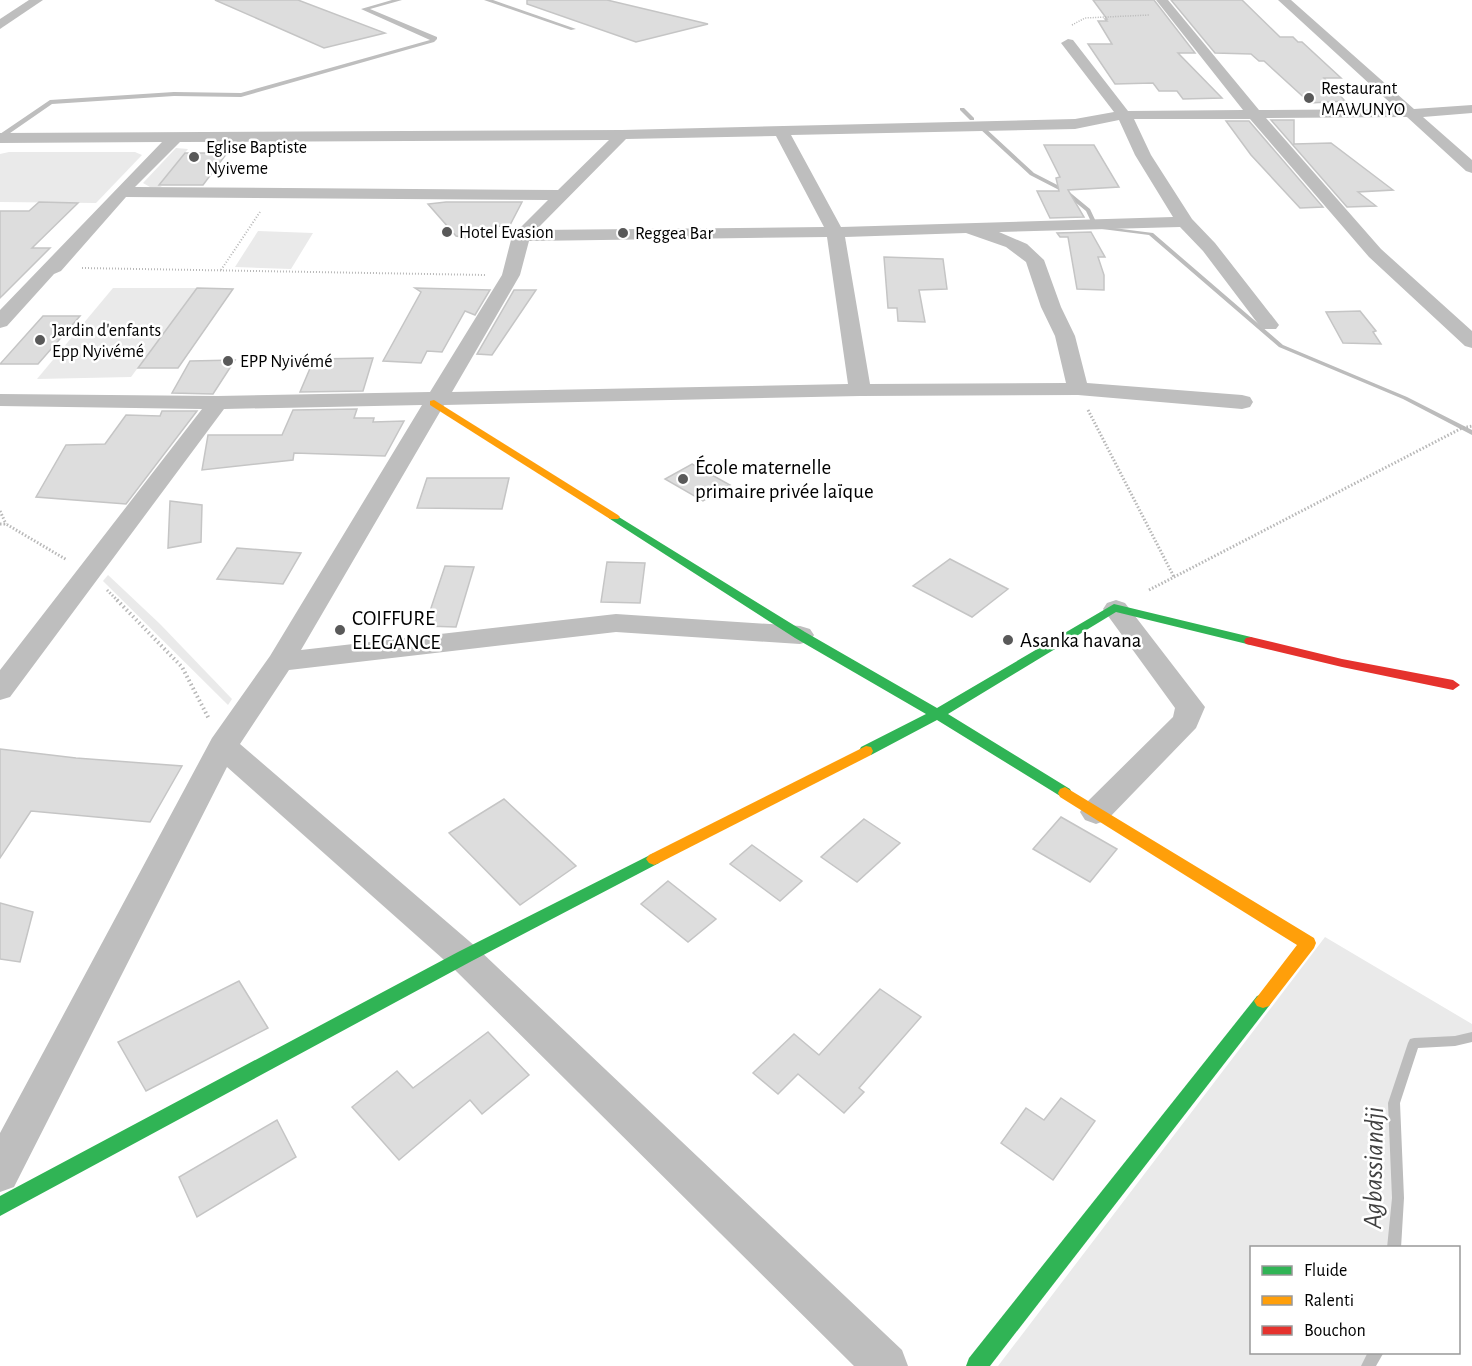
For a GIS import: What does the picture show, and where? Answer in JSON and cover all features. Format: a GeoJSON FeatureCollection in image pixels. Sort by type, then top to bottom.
{"type":"FeatureCollection","features":[{"type":"Feature","properties":{"kind":"street"},"geometry":{"type":"LineString","coordinates":[[0,14],[20,0]]}},
{"type":"Feature","properties":{"kind":"street"},"geometry":{"type":"LineString","coordinates":[[0,25],[38,0]]}},
{"type":"Feature","properties":{"kind":"street"},"geometry":{"type":"LineString","coordinates":[[1162,0],[1256,116],[1375,253],[1472,342]]}},
{"type":"Feature","properties":{"kind":"street"},"geometry":{"type":"LineString","coordinates":[[1284,0],[1472,168]]}},
{"type":"Feature","properties":{"kind":"street"},"geometry":{"type":"LineString","coordinates":[[1068,43],[1124,115],[1143,155],[1185,222],[1209,247],[1269,325]]}},
{"type":"Feature","properties":{"kind":"street"},"geometry":{"type":"LineString","coordinates":[[0,138],[782,132],[1075,124],[1124,115],[1256,116],[1413,113],[1472,109]]}},
{"type":"Feature","properties":{"kind":"street"},"geometry":{"type":"LineString","coordinates":[[782,132],[835,232],[860,390]]}},
{"type":"Feature","properties":{"kind":"street"},"geometry":{"type":"LineString","coordinates":[[0,1173],[223,746],[280,662],[510,275],[521,237],[622,135]]}},
{"type":"Feature","properties":{"kind":"street"},"geometry":{"type":"LineString","coordinates":[[0,322],[48,270],[54,267],[121,192],[175,138]]}},
{"type":"Feature","properties":{"kind":"street"},"geometry":{"type":"LineString","coordinates":[[121,192],[561,195]]}},
{"type":"Feature","properties":{"kind":"street"},"geometry":{"type":"LineString","coordinates":[[521,237],[835,232],[1185,222]]}},
{"type":"Feature","properties":{"kind":"street"},"geometry":{"type":"LineString","coordinates":[[966,228],[998,238],[1031,255],[1035,260],[1051,306],[1065,336],[1078,389]]}},
{"type":"Feature","properties":{"kind":"street"},"geometry":{"type":"LineString","coordinates":[[0,400],[218,403],[435,402],[860,390],[1078,389],[1242,402]]}},
{"type":"Feature","properties":{"kind":"street"},"geometry":{"type":"LineString","coordinates":[[435,402],[800,635],[937,714],[1308,943],[977,1366]]}},
{"type":"Feature","properties":{"kind":"street"},"geometry":{"type":"LineString","coordinates":[[0,690],[11,661],[90,574],[218,403]]}},
{"type":"Feature","properties":{"kind":"street"},"geometry":{"type":"LineString","coordinates":[[1096,812],[1186,722],[1190,707],[1115,608]]}},
{"type":"Feature","properties":{"kind":"street"},"geometry":{"type":"LineString","coordinates":[[0,1206],[464,957],[937,714],[1115,608],[1342,663],[1453,685]]}},
{"type":"Feature","properties":{"kind":"street"},"geometry":{"type":"LineString","coordinates":[[280,662],[616,623],[800,635]]}},
{"type":"Feature","properties":{"kind":"street"},"geometry":{"type":"LineString","coordinates":[[223,746],[464,957],[886,1366]]}},
{"type":"Feature","properties":{"kind":"lane"},"geometry":{"type":"LineString","coordinates":[[0,138],[50,102],[174,94],[241,95],[435,39],[364,9],[399,0]]}},
{"type":"Feature","properties":{"kind":"lane"},"geometry":{"type":"LineString","coordinates":[[487,0],[573,29]]}},
{"type":"Feature","properties":{"kind":"path"},"geometry":{"type":"LineString","coordinates":[[1068,43],[1068,32],[1076,21],[1172,10]]}},
{"type":"Feature","properties":{"kind":"path"},"geometry":{"type":"LineString","coordinates":[[220,271],[273,193]]}},
{"type":"Feature","properties":{"kind":"path"},"geometry":{"type":"LineString","coordinates":[[54,267],[510,275]]}},
{"type":"Feature","properties":{"kind":"path"},"geometry":{"type":"LineString","coordinates":[[1078,389],[1174,577]]}},
{"type":"Feature","properties":{"kind":"path"},"geometry":{"type":"LineString","coordinates":[[1115,608],[1462,428],[1472,426]]}},
{"type":"Feature","properties":{"kind":"path"},"geometry":{"type":"LineString","coordinates":[[0,511],[6,524]]}},
{"type":"Feature","properties":{"kind":"path"},"geometry":{"type":"LineString","coordinates":[[0,524],[6,524],[90,574],[182,667],[223,746]]}},
{"type":"Feature","properties":{"kind":"shaded area"},"geometry":{"type":"Polygon","coordinates":[[[176,148],[188,149],[159,185],[162,187],[150,187],[143,183],[176,148]]]}},
{"type":"Feature","properties":{"kind":"shaded area"},"geometry":{"type":"Polygon","coordinates":[[[9,152],[135,152],[142,155],[96,203],[0,202],[0,154],[9,152]]]}},
{"type":"Feature","properties":{"kind":"shaded area"},"geometry":{"type":"Polygon","coordinates":[[[258,231],[313,233],[291,269],[235,267],[258,231]]]}},
{"type":"Feature","properties":{"kind":"shaded area"},"geometry":{"type":"Polygon","coordinates":[[[113,288],[197,288],[131,377],[37,379],[113,288]]]}},
{"type":"Feature","properties":{"kind":"shaded area"},"geometry":{"type":"Polygon","coordinates":[[[108,575],[160,624],[232,699],[228,705],[103,581],[108,575]]]}},
{"type":"Feature","properties":{"kind":"shaded area"},"geometry":{"type":"Polygon","coordinates":[[[1325,937],[1472,1024],[1472,1035],[1455,1040],[1413,1043],[1393,1102],[1397,1198],[1393,1246],[1250,1246],[1250,1354],[1373,1354],[1365,1366],[998,1366],[1325,937]]]}},
{"type":"Feature","properties":{"kind":"building"},"geometry":{"type":"Polygon","coordinates":[[[215,0],[298,0],[385,33],[324,48],[215,0]]]}},
{"type":"Feature","properties":{"kind":"building"},"geometry":{"type":"Polygon","coordinates":[[[527,0],[607,0],[708,24],[636,42],[527,4],[527,0]]]}},
{"type":"Feature","properties":{"kind":"building"},"geometry":{"type":"Polygon","coordinates":[[[1093,0],[1154,0],[1195,53],[1178,53],[1222,98],[1183,99],[1177,91],[1159,91],[1153,83],[1115,84],[1088,44],[1112,44],[1098,21],[1107,21],[1105,19],[1107,19],[1093,0]]]}},
{"type":"Feature","properties":{"kind":"building"},"geometry":{"type":"Polygon","coordinates":[[[1171,0],[1242,0],[1280,37],[1293,37],[1298,42],[1302,42],[1341,78],[1324,78],[1345,101],[1310,103],[1264,61],[1259,61],[1251,54],[1215,53],[1171,0]]]}},
{"type":"Feature","properties":{"kind":"building"},"geometry":{"type":"Polygon","coordinates":[[[1271,120],[1294,120],[1294,144],[1331,143],[1393,190],[1358,192],[1376,206],[1347,207],[1271,120]]]}},
{"type":"Feature","properties":{"kind":"building"},"geometry":{"type":"Polygon","coordinates":[[[1226,121],[1249,121],[1323,207],[1300,208],[1251,155],[1226,121]]]}},
{"type":"Feature","properties":{"kind":"building"},"geometry":{"type":"Polygon","coordinates":[[[1044,145],[1094,145],[1119,187],[1068,190],[1084,217],[1050,218],[1037,191],[1059,191],[1056,178],[1060,177],[1044,145]]]}},
{"type":"Feature","properties":{"kind":"building"},"geometry":{"type":"Polygon","coordinates":[[[185,153],[227,153],[203,185],[159,185],[185,153]]]}},
{"type":"Feature","properties":{"kind":"building"},"geometry":{"type":"Polygon","coordinates":[[[39,202],[78,203],[32,248],[50,248],[0,298],[0,211],[29,211],[39,202]]]}},
{"type":"Feature","properties":{"kind":"building"},"geometry":{"type":"Polygon","coordinates":[[[522,202],[509,227],[496,226],[489,234],[472,239],[456,236],[428,204],[522,202]]]}},
{"type":"Feature","properties":{"kind":"building"},"geometry":{"type":"Polygon","coordinates":[[[1091,232],[1105,257],[1098,257],[1104,275],[1104,290],[1077,289],[1068,237],[1060,237],[1057,233],[1091,232]]]}},
{"type":"Feature","properties":{"kind":"building"},"geometry":{"type":"Polygon","coordinates":[[[884,257],[943,259],[947,289],[919,290],[925,322],[898,321],[897,308],[888,308],[884,257]]]}},
{"type":"Feature","properties":{"kind":"building"},"geometry":{"type":"Polygon","coordinates":[[[197,288],[233,289],[178,368],[138,368],[197,288]]]}},
{"type":"Feature","properties":{"kind":"building"},"geometry":{"type":"Polygon","coordinates":[[[415,288],[490,290],[475,315],[465,311],[442,352],[427,351],[421,363],[383,361],[421,292],[415,288]]]}},
{"type":"Feature","properties":{"kind":"building"},"geometry":{"type":"Polygon","coordinates":[[[514,290],[536,290],[492,355],[477,354],[514,290]]]}},
{"type":"Feature","properties":{"kind":"building"},"geometry":{"type":"Polygon","coordinates":[[[1360,311],[1376,331],[1373,332],[1381,344],[1343,343],[1326,312],[1360,311]]]}},
{"type":"Feature","properties":{"kind":"building","name":"Jardin d'enfants Epp Nyivémé"},"geometry":{"type":"Polygon","coordinates":[[[43,316],[80,316],[38,364],[0,364],[43,316]]]}},
{"type":"Feature","properties":{"kind":"building"},"geometry":{"type":"Polygon","coordinates":[[[373,358],[363,391],[300,392],[314,359],[373,358]]]}},
{"type":"Feature","properties":{"kind":"building"},"geometry":{"type":"Polygon","coordinates":[[[235,360],[213,394],[172,393],[190,361],[235,360]]]}},
{"type":"Feature","properties":{"kind":"building"},"geometry":{"type":"Polygon","coordinates":[[[357,409],[354,418],[374,418],[373,422],[404,421],[385,456],[294,453],[293,460],[202,470],[208,435],[282,435],[293,410],[357,409]]]}},
{"type":"Feature","properties":{"kind":"building"},"geometry":{"type":"Polygon","coordinates":[[[162,411],[197,411],[126,504],[36,497],[66,445],[105,444],[126,415],[160,416],[162,411]]]}},
{"type":"Feature","properties":{"kind":"building"},"geometry":{"type":"Polygon","coordinates":[[[692,464],[730,485],[703,501],[665,479],[692,464]]]}},
{"type":"Feature","properties":{"kind":"building"},"geometry":{"type":"Polygon","coordinates":[[[427,478],[509,478],[502,509],[417,508],[427,478]]]}},
{"type":"Feature","properties":{"kind":"building"},"geometry":{"type":"Polygon","coordinates":[[[170,501],[202,505],[201,542],[168,548],[170,501]]]}},
{"type":"Feature","properties":{"kind":"building"},"geometry":{"type":"Polygon","coordinates":[[[237,548],[301,553],[283,584],[217,579],[237,548]]]}},
{"type":"Feature","properties":{"kind":"building"},"geometry":{"type":"Polygon","coordinates":[[[950,559],[1008,589],[972,617],[913,586],[950,559]]]}},
{"type":"Feature","properties":{"kind":"building"},"geometry":{"type":"Polygon","coordinates":[[[607,562],[645,563],[640,603],[601,602],[607,562]]]}},
{"type":"Feature","properties":{"kind":"building"},"geometry":{"type":"Polygon","coordinates":[[[445,566],[474,567],[456,627],[425,626],[445,566]]]}},
{"type":"Feature","properties":{"kind":"building"},"geometry":{"type":"Polygon","coordinates":[[[0,749],[76,758],[182,766],[150,822],[31,811],[0,858],[0,749]]]}},
{"type":"Feature","properties":{"kind":"building"},"geometry":{"type":"Polygon","coordinates":[[[504,799],[576,866],[520,905],[449,833],[504,799]]]}},
{"type":"Feature","properties":{"kind":"building"},"geometry":{"type":"Polygon","coordinates":[[[1061,817],[1117,849],[1090,882],[1033,849],[1061,817]]]}},
{"type":"Feature","properties":{"kind":"building"},"geometry":{"type":"Polygon","coordinates":[[[864,819],[900,843],[857,882],[821,857],[864,819]]]}},
{"type":"Feature","properties":{"kind":"building"},"geometry":{"type":"Polygon","coordinates":[[[752,845],[802,881],[780,901],[730,864],[752,845]]]}},
{"type":"Feature","properties":{"kind":"building"},"geometry":{"type":"Polygon","coordinates":[[[668,881],[716,919],[688,942],[641,904],[668,881]]]}},
{"type":"Feature","properties":{"kind":"building"},"geometry":{"type":"Polygon","coordinates":[[[0,903],[33,912],[20,962],[0,959],[0,903]]]}},
{"type":"Feature","properties":{"kind":"building"},"geometry":{"type":"Polygon","coordinates":[[[239,981],[268,1028],[146,1091],[118,1042],[239,981]]]}},
{"type":"Feature","properties":{"kind":"building"},"geometry":{"type":"Polygon","coordinates":[[[880,989],[921,1017],[859,1088],[864,1092],[844,1113],[798,1074],[778,1094],[753,1073],[794,1034],[819,1055],[880,989]]]}},
{"type":"Feature","properties":{"kind":"building"},"geometry":{"type":"Polygon","coordinates":[[[488,1032],[529,1075],[482,1114],[470,1100],[399,1160],[352,1107],[397,1071],[413,1088],[488,1032]]]}},
{"type":"Feature","properties":{"kind":"building"},"geometry":{"type":"Polygon","coordinates":[[[1061,1098],[1095,1121],[1053,1180],[1001,1143],[1026,1108],[1044,1120],[1061,1098]]]}},
{"type":"Feature","properties":{"kind":"building"},"geometry":{"type":"Polygon","coordinates":[[[277,1120],[296,1157],[197,1217],[179,1177],[277,1120]]]}},
{"type":"Feature","properties":{"kind":"waterway"},"geometry":{"type":"LineString","coordinates":[[962,109],[972,119]]}},
{"type":"Feature","properties":{"kind":"waterway"},"geometry":{"type":"LineString","coordinates":[[981,127],[1032,174],[1065,191],[1088,210],[1096,227],[1151,234],[1281,346],[1405,398],[1472,433]]}},
{"type":"Feature","properties":{"kind":"waterway","name":"Agbassiandji"},"geometry":{"type":"LineString","coordinates":[[1394,1246],[1398,1198],[1394,1103],[1414,1043],[1455,1041],[1472,1037]]}},
{"type":"Feature","properties":{"kind":"waterway","name":"Agbassiandji"},"geometry":{"type":"LineString","coordinates":[[1368,1366],[1376,1354]]}},
{"type":"Feature","properties":{"kind":"traffic: fast"},"geometry":{"type":"LineString","coordinates":[[614,517],[800,635],[937,714],[1065,793]]}},
{"type":"Feature","properties":{"kind":"traffic: fast"},"geometry":{"type":"LineString","coordinates":[[866,751],[937,714],[1114,608],[1251,641]]}},
{"type":"Feature","properties":{"kind":"traffic: fast"},"geometry":{"type":"LineString","coordinates":[[0,1206],[464,957],[654,859]]}},
{"type":"Feature","properties":{"kind":"traffic: fast"},"geometry":{"type":"LineString","coordinates":[[977,1366],[1263,1001]]}},
{"type":"Feature","properties":{"kind":"traffic: slow"},"geometry":{"type":"LineString","coordinates":[[434,403],[614,517]]}},
{"type":"Feature","properties":{"kind":"traffic: slow"},"geometry":{"type":"LineString","coordinates":[[654,859],[866,751]]}},
{"type":"Feature","properties":{"kind":"traffic: slow"},"geometry":{"type":"LineString","coordinates":[[1065,793],[1308,943],[1263,1001]]}},
{"type":"Feature","properties":{"kind":"traffic: jam"},"geometry":{"type":"LineString","coordinates":[[1251,641],[1342,663],[1453,685]]}},
{"type":"Feature","properties":{"kind":"place","name":"Restaurant MAWUNYO"},"geometry":{"type":"Point","coordinates":[1309,98]}},
{"type":"Feature","properties":{"kind":"place","name":"Eglise Baptiste Nyiveme"},"geometry":{"type":"Point","coordinates":[194,157]}},
{"type":"Feature","properties":{"kind":"place","name":"Hotel Evasion"},"geometry":{"type":"Point","coordinates":[447,232]}},
{"type":"Feature","properties":{"kind":"place","name":"Reggea Bar"},"geometry":{"type":"Point","coordinates":[623,233]}},
{"type":"Feature","properties":{"kind":"place","name":"Jardin d'enfants Epp Nyivémé"},"geometry":{"type":"Point","coordinates":[40,340]}},
{"type":"Feature","properties":{"kind":"place","name":"EPP Nyivémé"},"geometry":{"type":"Point","coordinates":[228,361]}},
{"type":"Feature","properties":{"kind":"place","name":"École maternelle primaire privée laïque"},"geometry":{"type":"Point","coordinates":[683,479]}},
{"type":"Feature","properties":{"kind":"place","name":"COIFFURE ELEGANCE"},"geometry":{"type":"Point","coordinates":[340,630]}},
{"type":"Feature","properties":{"kind":"place","name":"Asanka havana"},"geometry":{"type":"Point","coordinates":[1008,640]}}]}
